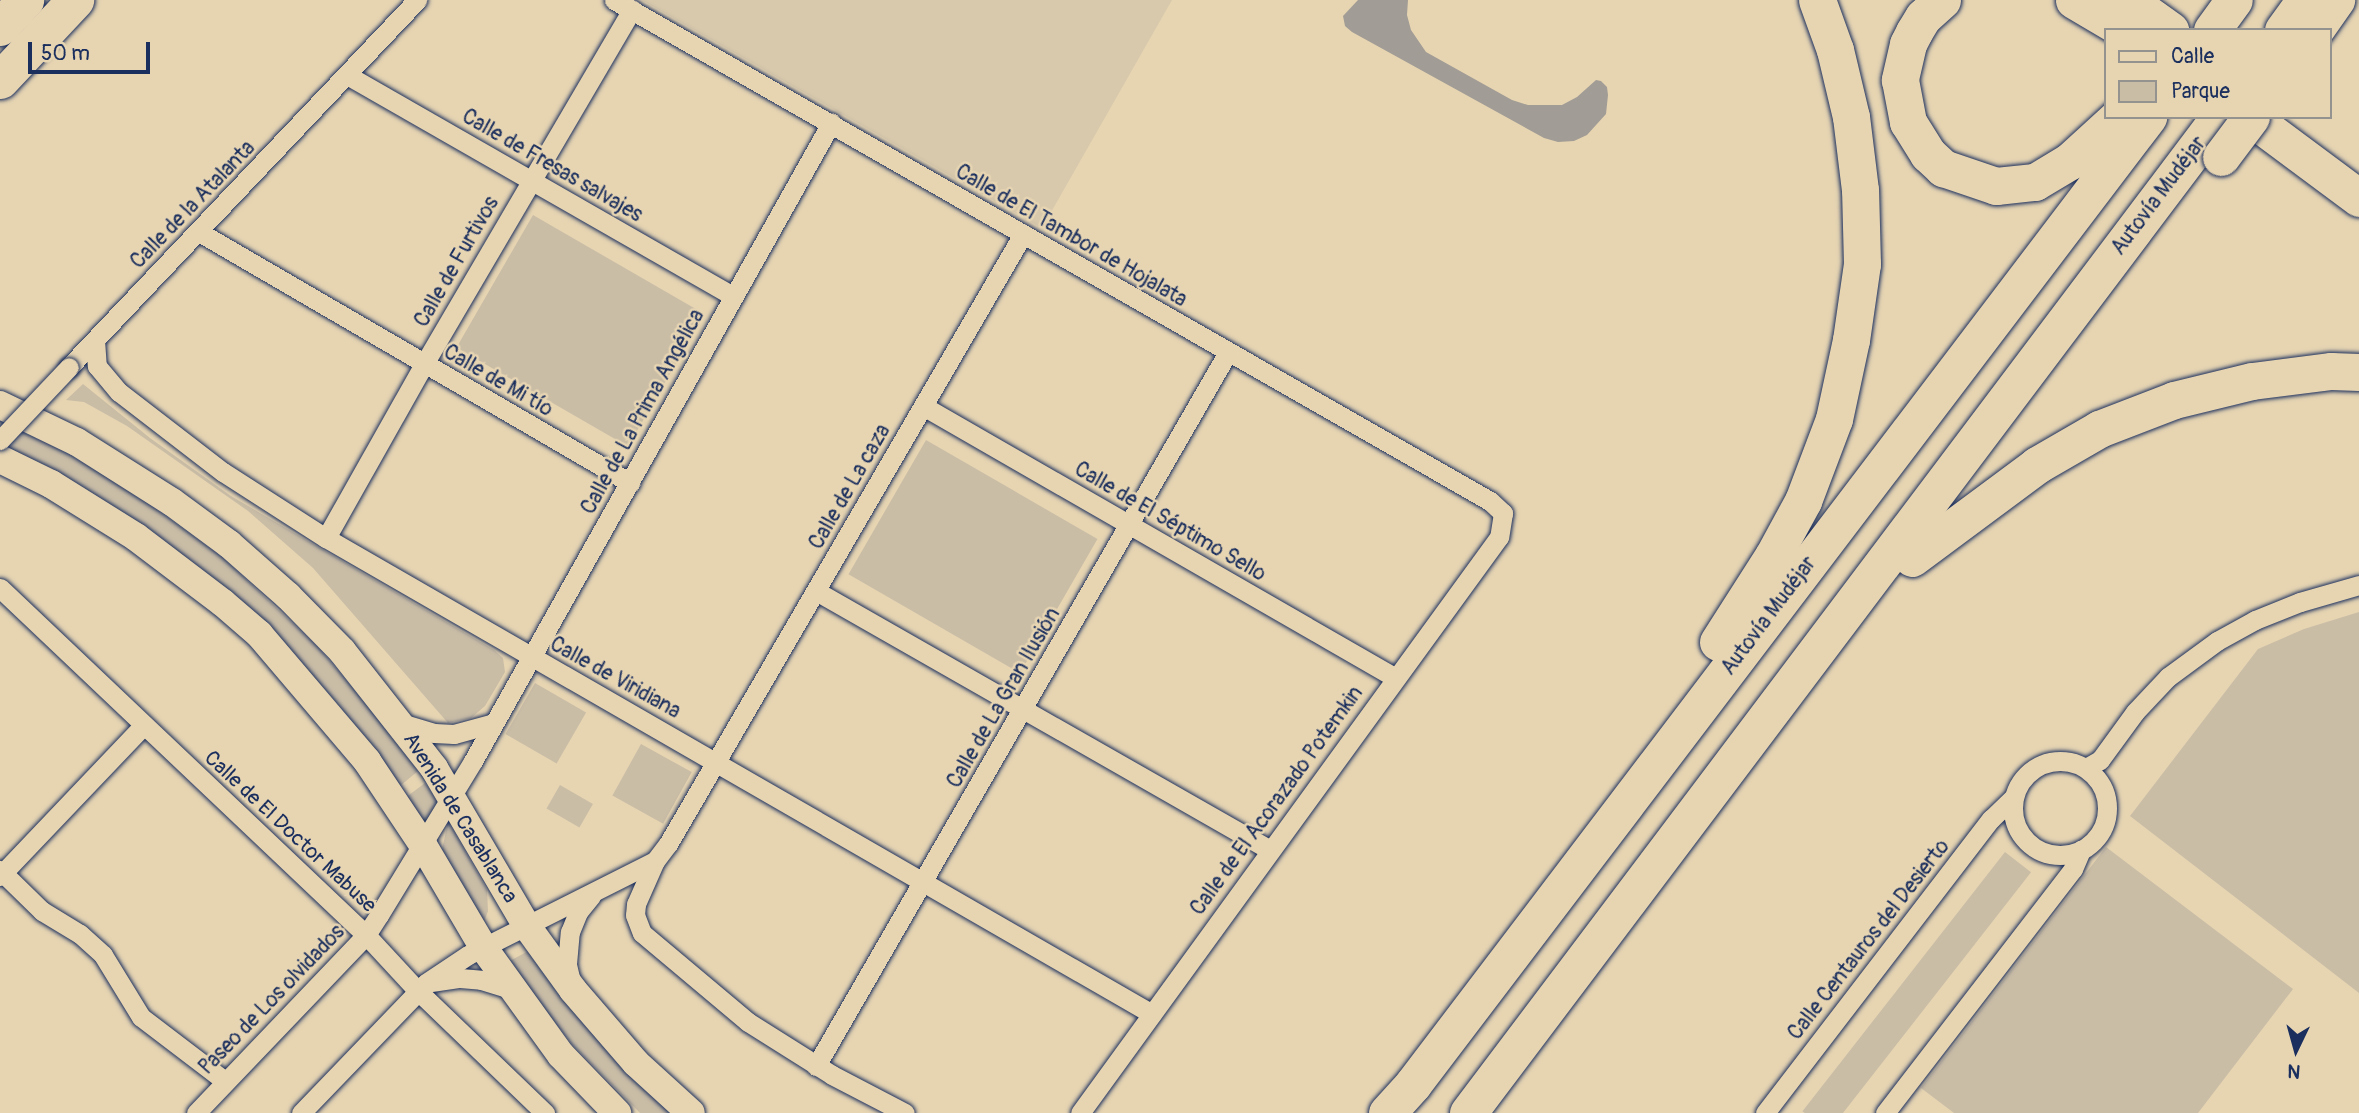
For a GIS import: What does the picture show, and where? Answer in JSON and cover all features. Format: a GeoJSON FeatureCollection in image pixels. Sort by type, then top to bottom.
{"type":"FeatureCollection","features":[{"type":"Feature","properties":{"kind":"highway"},"geometry":{"type":"LineString","coordinates":[[0,27],[25,0]]}},
{"type":"Feature","properties":{"kind":"highway"},"geometry":{"type":"LineString","coordinates":[[0,80],[75,0]]}},
{"type":"Feature","properties":{"kind":"highway"},"geometry":{"type":"LineString","coordinates":[[1718,642],[1773,556],[1803,502],[1834,419],[1852,340],[1862,264],[1860,190],[1850,117],[1835,50],[1818,0]]}},
{"type":"Feature","properties":{"kind":"highway"},"geometry":{"type":"LineString","coordinates":[[1942,0],[1923,17],[1914,32],[1908,44],[1900,80],[1902,103],[1908,122],[1928,154],[1943,168],[1996,186],[2035,183],[2070,161],[2116,119]]}},
{"type":"Feature","properties":{"kind":"highway"},"geometry":{"type":"LineString","coordinates":[[2074,0],[2121,28]]}},
{"type":"Feature","properties":{"kind":"highway"},"geometry":{"type":"LineString","coordinates":[[2128,0],[2167,28]]}},
{"type":"Feature","properties":{"kind":"highway"},"geometry":{"type":"LineString","coordinates":[[2284,28],[2305,0]]}},
{"type":"Feature","properties":{"kind":"highway"},"geometry":{"type":"LineString","coordinates":[[2316,28],[2336,0]]}},
{"type":"Feature","properties":{"kind":"highway"},"geometry":{"type":"LineString","coordinates":[[2186,28],[2219,10]]}},
{"type":"Feature","properties":{"kind":"highway"},"geometry":{"type":"LineString","coordinates":[[1387,1113],[1437,1027],[1593,807],[2116,119]]}},
{"type":"Feature","properties":{"kind":"highway","name":"Autovía Mudéjar"},"geometry":{"type":"LineString","coordinates":[[1387,1113],[1413,1084],[2146,119]]}},
{"type":"Feature","properties":{"kind":"highway"},"geometry":{"type":"LineString","coordinates":[[1495,1078],[1523,1055],[1678,871],[1912,558],[2213,139],[2248,119]]}},
{"type":"Feature","properties":{"kind":"highway"},"geometry":{"type":"LineString","coordinates":[[2254,119],[2359,198]]}},
{"type":"Feature","properties":{"kind":"highway"},"geometry":{"type":"LineString","coordinates":[[2295,119],[2359,169]]}},
{"type":"Feature","properties":{"kind":"highway","name":"Autovía Mudéjar"},"geometry":{"type":"LineString","coordinates":[[1468,1113],[2213,139]]}},
{"type":"Feature","properties":{"kind":"highway"},"geometry":{"type":"LineString","coordinates":[[1912,558],[2037,465],[2099,429],[2174,400],[2252,381],[2331,371],[2359,372]]}},
{"type":"Feature","properties":{"kind":"main road","name":"Avenida de Casablanca"},"geometry":{"type":"LineString","coordinates":[[0,405],[110,461],[229,544],[288,596],[342,651],[401,723],[452,796],[527,925],[573,990],[636,1063],[691,1113]]}},
{"type":"Feature","properties":{"kind":"main road"},"geometry":{"type":"LineString","coordinates":[[0,459],[51,484],[136,537],[259,634],[367,761],[423,845],[483,947],[561,1055],[617,1113]]}},
{"type":"Feature","properties":{"kind":"street","name":"Calle de la Atalanta"},"geometry":{"type":"LineString","coordinates":[[0,440],[417,0]]}},
{"type":"Feature","properties":{"kind":"street","name":"Calle de El Tambor de Hojalata"},"geometry":{"type":"LineString","coordinates":[[623,5],[1490,501],[1503,513]]}},
{"type":"Feature","properties":{"kind":"street","name":"Calle de Furtivos"},"geometry":{"type":"LineString","coordinates":[[326,538],[530,180],[623,5]]}},
{"type":"Feature","properties":{"kind":"street","name":"Calle de Fresas salvajes"},"geometry":{"type":"LineString","coordinates":[[347,75],[733,296]]}},
{"type":"Feature","properties":{"kind":"street","name":"Calle de La Prima Angélica"},"geometry":{"type":"LineString","coordinates":[[423,845],[631,483],[831,123]]}},
{"type":"Feature","properties":{"kind":"street","name":"Calle de Mi tío"},"geometry":{"type":"LineString","coordinates":[[199,232],[631,483]]}},
{"type":"Feature","properties":{"kind":"street","name":"Calle de La caza"},"geometry":{"type":"LineString","coordinates":[[717,761],[1023,234]]}},
{"type":"Feature","properties":{"kind":"street","name":"Calle de Viridiana"},"geometry":{"type":"LineString","coordinates":[[95,340],[97,366],[119,392],[223,472],[326,538],[925,880],[1152,1014]]}},
{"type":"Feature","properties":{"kind":"street","name":"Calle de La Gran Ilusión"},"geometry":{"type":"LineString","coordinates":[[816,1066],[1024,710],[1228,352]]}},
{"type":"Feature","properties":{"kind":"street","name":"Calle de El Séptimo Sello"},"geometry":{"type":"LineString","coordinates":[[923,406],[1394,677]]}},
{"type":"Feature","properties":{"kind":"street","name":"Calle de El Acorazado Potemkin"},"geometry":{"type":"LineString","coordinates":[[1080,1113],[1394,677],[1499,537],[1503,513]]}},
{"type":"Feature","properties":{"kind":"street"},"geometry":{"type":"LineString","coordinates":[[2086,768],[2100,760],[2135,712],[2168,677],[2217,641],[2255,620],[2300,602],[2359,585]]}},
{"type":"Feature","properties":{"kind":"street","name":"Calle de El Doctor Mabuse"},"geometry":{"type":"LineString","coordinates":[[0,588],[143,726],[422,986],[545,1113]]}},
{"type":"Feature","properties":{"kind":"street"},"geometry":{"type":"LineString","coordinates":[[816,591],[1270,850]]}},
{"type":"Feature","properties":{"kind":"street"},"geometry":{"type":"LineString","coordinates":[[401,723],[434,733],[454,734],[494,723]]}},
{"type":"Feature","properties":{"kind":"street"},"geometry":{"type":"LineString","coordinates":[[143,726],[1,873],[42,911],[80,934],[103,955],[141,1017],[225,1081]]}},
{"type":"Feature","properties":{"kind":"street"},"geometry":{"type":"LineString","coordinates":[[717,761],[655,861],[636,904],[635,915],[642,933],[719,1000],[816,1066],[905,1113]]}},
{"type":"Feature","properties":{"kind":"street"},"geometry":{"type":"LineString","coordinates":[[1885,1113],[2073,869],[2081,850],[2099,835],[2108,810],[2104,790],[2086,768],[2062,761],[2040,765],[2022,779],[2014,797],[2015,820],[2026,841],[2036,848],[2058,855],[2081,850]]}},
{"type":"Feature","properties":{"kind":"street","name":"Calle Centauros del Desierto"},"geometry":{"type":"LineString","coordinates":[[1765,1113],[1991,819],[2014,797]]}},
{"type":"Feature","properties":{"kind":"street","name":"Paseo de Los olvidados"},"geometry":{"type":"LineString","coordinates":[[196,1113],[366,935],[423,845]]}},
{"type":"Feature","properties":{"kind":"street"},"geometry":{"type":"LineString","coordinates":[[301,1113],[422,986],[483,947],[655,861]]}},
{"type":"Feature","properties":{"kind":"street"},"geometry":{"type":"LineString","coordinates":[[573,990],[567,947],[575,920],[593,894]]}},
{"type":"Feature","properties":{"kind":"street"},"geometry":{"type":"LineString","coordinates":[[422,986],[471,979],[515,991]]}},
{"type":"Feature","properties":{"kind":"shaded area"},"geometry":{"type":"Polygon","coordinates":[[[642,0],[1172,0],[1042,228],[642,0]]]}},
{"type":"Feature","properties":{"kind":"shaded area"},"geometry":{"type":"Polygon","coordinates":[[[1358,0],[1408,0],[1407,15],[1411,30],[1426,52],[1512,100],[1528,105],[1562,105],[1577,97],[1596,80],[1601,81],[1607,87],[1606,114],[1587,135],[1574,141],[1558,142],[1544,138],[1352,32],[1345,26],[1343,16],[1358,0]]]}},
{"type":"Feature","properties":{"kind":"green space"},"geometry":{"type":"Polygon","coordinates":[[[533,215],[704,314],[628,447],[456,348],[533,215]]]}},
{"type":"Feature","properties":{"kind":"green space"},"geometry":{"type":"Polygon","coordinates":[[[83,384],[150,438],[231,496],[494,650],[503,658],[505,672],[485,706],[471,718],[448,723],[313,568],[248,511],[127,426],[84,402],[66,400],[83,384]]]}},
{"type":"Feature","properties":{"kind":"green space"},"geometry":{"type":"Polygon","coordinates":[[[0,421],[69,454],[141,498],[222,557],[317,646],[418,771],[400,786],[337,703],[298,659],[0,446],[0,421]]]}},
{"type":"Feature","properties":{"kind":"green space"},"geometry":{"type":"Polygon","coordinates":[[[926,440],[1097,539],[1020,673],[848,574],[926,440]]]}},
{"type":"Feature","properties":{"kind":"green space"},"geometry":{"type":"Polygon","coordinates":[[[2359,612],[2359,993],[2130,816],[2258,649],[2304,629],[2359,612]]]}},
{"type":"Feature","properties":{"kind":"green space"},"geometry":{"type":"Polygon","coordinates":[[[535,683],[586,712],[557,764],[506,734],[535,683]]]}},
{"type":"Feature","properties":{"kind":"green space"},"geometry":{"type":"Polygon","coordinates":[[[641,744],[692,772],[663,824],[612,796],[641,744]]]}},
{"type":"Feature","properties":{"kind":"green space"},"geometry":{"type":"Polygon","coordinates":[[[425,783],[439,804],[423,826],[405,798],[425,783]]]}},
{"type":"Feature","properties":{"kind":"green space"},"geometry":{"type":"Polygon","coordinates":[[[560,785],[593,804],[579,827],[546,808],[560,785]]]}},
{"type":"Feature","properties":{"kind":"green space"},"geometry":{"type":"Polygon","coordinates":[[[448,821],[487,890],[488,911],[482,927],[442,850],[448,821]]]}},
{"type":"Feature","properties":{"kind":"green space"},"geometry":{"type":"Polygon","coordinates":[[[2106,847],[2293,989],[2198,1113],[1954,1113],[1921,1088],[2106,847]]]}},
{"type":"Feature","properties":{"kind":"green space"},"geometry":{"type":"Polygon","coordinates":[[[2005,852],[2031,872],[1843,1113],[1802,1111],[2005,852]]]}},
{"type":"Feature","properties":{"kind":"green space"},"geometry":{"type":"Polygon","coordinates":[[[530,950],[676,1113],[640,1113],[572,1044],[508,962],[530,950]]]}}]}
